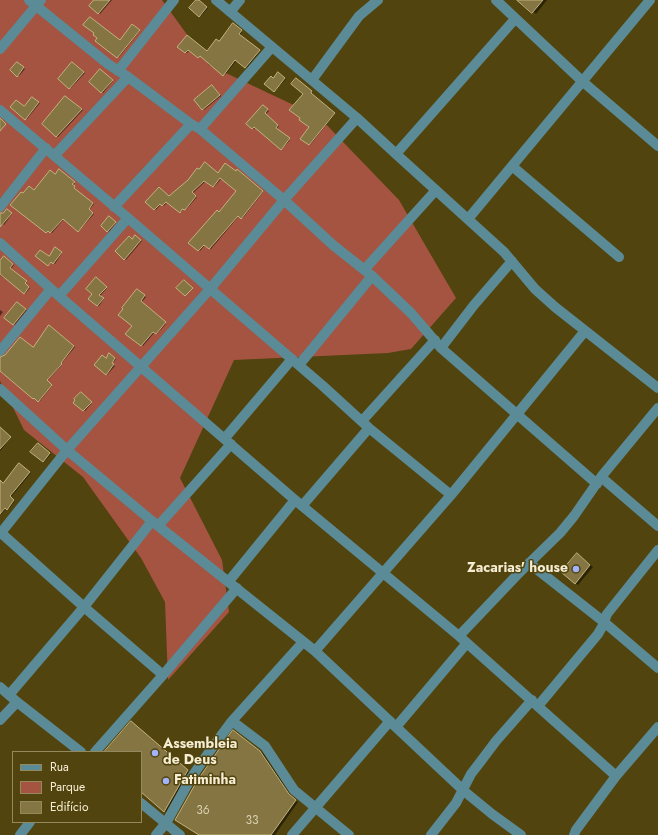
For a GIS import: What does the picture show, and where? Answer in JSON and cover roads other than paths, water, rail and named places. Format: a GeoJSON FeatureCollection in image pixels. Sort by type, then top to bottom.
{"type":"FeatureCollection","features":[{"type":"Feature","properties":{"kind":"street"},"geometry":{"type":"LineString","coordinates":[[118,71],[174,0]]}},
{"type":"Feature","properties":{"kind":"street"},"geometry":{"type":"LineString","coordinates":[[216,0],[357,118],[468,219],[512,261],[535,289],[555,307],[658,388]]}},
{"type":"Feature","properties":{"kind":"street"},"geometry":{"type":"LineString","coordinates":[[230,12],[240,0]]}},
{"type":"Feature","properties":{"kind":"street"},"geometry":{"type":"LineString","coordinates":[[312,80],[359,16],[378,0]]}},
{"type":"Feature","properties":{"kind":"street"},"geometry":{"type":"LineString","coordinates":[[496,0],[582,81],[658,146]]}},
{"type":"Feature","properties":{"kind":"street"},"geometry":{"type":"LineString","coordinates":[[468,219],[650,0]]}},
{"type":"Feature","properties":{"kind":"street"},"geometry":{"type":"LineString","coordinates":[[0,49],[35,2],[108,64],[128,76],[191,124],[200,129],[284,200],[333,245],[368,273],[411,313],[438,344],[517,414],[658,526]]}},
{"type":"Feature","properties":{"kind":"street"},"geometry":{"type":"LineString","coordinates":[[396,154],[515,19]]}},
{"type":"Feature","properties":{"kind":"street"},"geometry":{"type":"LineString","coordinates":[[200,129],[272,47]]}},
{"type":"Feature","properties":{"kind":"street"},"geometry":{"type":"LineString","coordinates":[[54,155],[128,76]]}},
{"type":"Feature","properties":{"kind":"street"},"geometry":{"type":"LineString","coordinates":[[0,110],[451,495]]}},
{"type":"Feature","properties":{"kind":"street"},"geometry":{"type":"LineString","coordinates":[[163,675],[84,608],[0,533],[68,450],[140,366],[210,289],[284,200],[357,118]]}},
{"type":"Feature","properties":{"kind":"street"},"geometry":{"type":"LineString","coordinates":[[114,208],[191,124]]}},
{"type":"Feature","properties":{"kind":"street"},"geometry":{"type":"LineString","coordinates":[[0,207],[46,148]]}},
{"type":"Feature","properties":{"kind":"street"},"geometry":{"type":"LineString","coordinates":[[512,166],[619,257]]}},
{"type":"Feature","properties":{"kind":"street"},"geometry":{"type":"LineString","coordinates":[[0,720],[13,698],[84,608],[296,362],[436,190]]}},
{"type":"Feature","properties":{"kind":"street"},"geometry":{"type":"LineString","coordinates":[[59,296],[128,218]]}},
{"type":"Feature","properties":{"kind":"street"},"geometry":{"type":"LineString","coordinates":[[0,243],[59,296],[299,503],[459,636],[616,776]]}},
{"type":"Feature","properties":{"kind":"street"},"geometry":{"type":"LineString","coordinates":[[228,581],[299,503],[366,424],[512,261]]}},
{"type":"Feature","properties":{"kind":"street"},"geometry":{"type":"LineString","coordinates":[[0,351],[51,289]]}},
{"type":"Feature","properties":{"kind":"street"},"geometry":{"type":"LineString","coordinates":[[315,651],[451,495],[585,331]]}},
{"type":"Feature","properties":{"kind":"street"},"geometry":{"type":"LineString","coordinates":[[0,389],[68,450],[155,524],[315,651],[464,791],[521,835]]}},
{"type":"Feature","properties":{"kind":"street"},"geometry":{"type":"LineString","coordinates":[[459,636],[560,533],[574,516],[599,480],[658,408]]}},
{"type":"Feature","properties":{"kind":"street"},"geometry":{"type":"LineString","coordinates":[[431,835],[451,810],[464,791],[471,774],[496,741],[535,703],[598,634],[607,614],[658,550]]}},
{"type":"Feature","properties":{"kind":"street"},"geometry":{"type":"LineString","coordinates":[[529,563],[604,622],[658,668]]}},
{"type":"Feature","properties":{"kind":"street"},"geometry":{"type":"LineString","coordinates":[[96,751],[163,675],[236,588]]}},
{"type":"Feature","properties":{"kind":"street"},"geometry":{"type":"LineString","coordinates":[[156,835],[166,823],[191,778],[232,721],[303,642]]}},
{"type":"Feature","properties":{"kind":"street"},"geometry":{"type":"LineString","coordinates":[[292,835],[467,643]]}},
{"type":"Feature","properties":{"kind":"street"},"geometry":{"type":"LineString","coordinates":[[0,686],[80,751]]}},
{"type":"Feature","properties":{"kind":"street"},"geometry":{"type":"LineString","coordinates":[[232,721],[265,746],[294,790],[349,835]]}},
{"type":"Feature","properties":{"kind":"street"},"geometry":{"type":"LineString","coordinates":[[574,833],[616,776],[658,727]]}},
{"type":"Feature","properties":{"kind":"street"},"geometry":{"type":"LineString","coordinates":[[142,804],[180,835]]}},
{"type":"Feature","properties":{"kind":"street"},"geometry":{"type":"LineString","coordinates":[[20,835],[29,823]]}},
{"type":"Feature","properties":{"kind":"place","name":"Zacarias' house"},"geometry":{"type":"Point","coordinates":[576,569]}},
{"type":"Feature","properties":{"kind":"place","name":"Assembleia de Deus"},"geometry":{"type":"Point","coordinates":[155,753]}},
{"type":"Feature","properties":{"kind":"place","name":"Fatiminha"},"geometry":{"type":"Point","coordinates":[166,781]}}]}
